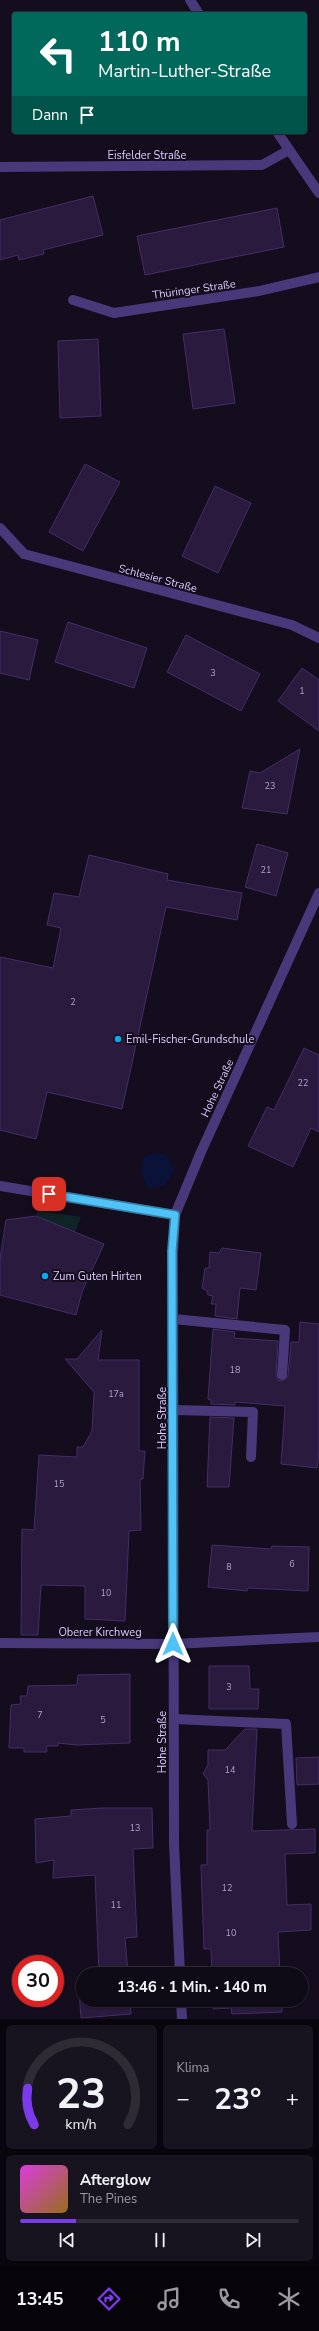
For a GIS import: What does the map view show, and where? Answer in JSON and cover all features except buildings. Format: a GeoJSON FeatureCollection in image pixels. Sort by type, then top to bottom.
{"type":"FeatureCollection","features":[{"type":"Feature","properties":{"kind":"street"},"geometry":{"type":"LineString","coordinates":[[190,0],[198,12]]}},
{"type":"Feature","properties":{"kind":"street"},"geometry":{"type":"LineString","coordinates":[[278,134],[319,193]]}},
{"type":"Feature","properties":{"kind":"street","name":"Eisfelder Straße"},"geometry":{"type":"LineString","coordinates":[[0,168],[262,166],[289,150]]}},
{"type":"Feature","properties":{"kind":"street","name":"Thüringer Straße"},"geometry":{"type":"LineString","coordinates":[[73,300],[114,313],[259,291],[319,278]]}},
{"type":"Feature","properties":{"kind":"street","name":"Schlesier Straße"},"geometry":{"type":"LineString","coordinates":[[0,528],[24,554],[292,625],[319,638]]}},
{"type":"Feature","properties":{"kind":"street","name":"Hohe Straße"},"geometry":{"type":"LineString","coordinates":[[180,1967],[174,1844],[174,1319],[172,1251],[175,1215],[201,1152],[318,895]]}},
{"type":"Feature","properties":{"kind":"street"},"geometry":{"type":"LineString","coordinates":[[0,1186],[175,1215]]}},
{"type":"Feature","properties":{"kind":"street"},"geometry":{"type":"LineString","coordinates":[[174,1319],[285,1330],[282,1375]]}},
{"type":"Feature","properties":{"kind":"street"},"geometry":{"type":"LineString","coordinates":[[174,1410],[253,1412],[251,1457]]}},
{"type":"Feature","properties":{"kind":"street","name":"Oberer Kirchweg"},"geometry":{"type":"LineString","coordinates":[[0,1643],[173,1644],[319,1637]]}},
{"type":"Feature","properties":{"kind":"street"},"geometry":{"type":"LineString","coordinates":[[175,1719],[286,1724],[292,1824]]}},
{"type":"Feature","properties":{"kind":"street"},"geometry":{"type":"LineString","coordinates":[[181,2007],[182,2019]]}},
{"type":"Feature","properties":{"kind":"green space"},"geometry":{"type":"Polygon","coordinates":[[[37,1210],[81,1217],[75,1232],[36,1216],[37,1210]]]}},
{"type":"Feature","properties":{"kind":"shaded area"},"geometry":{"type":"Polygon","coordinates":[[[154,1153],[166,1155],[175,1170],[165,1185],[148,1189],[141,1171],[144,1157],[154,1153]]]}},
{"type":"Feature","properties":{"kind":"place","name":"Emil-Fischer-Grundschule"},"geometry":{"type":"Point","coordinates":[118,1039]}},
{"type":"Feature","properties":{"kind":"place","name":"Zum Guten Hirten"},"geometry":{"type":"Point","coordinates":[45,1276]}},
{"type":"Feature","properties":{"kind":"route"},"geometry":{"type":"LineString","coordinates":[[49,1194],[175,1215],[172,1251],[174,1319],[173,1644]]}}]}
